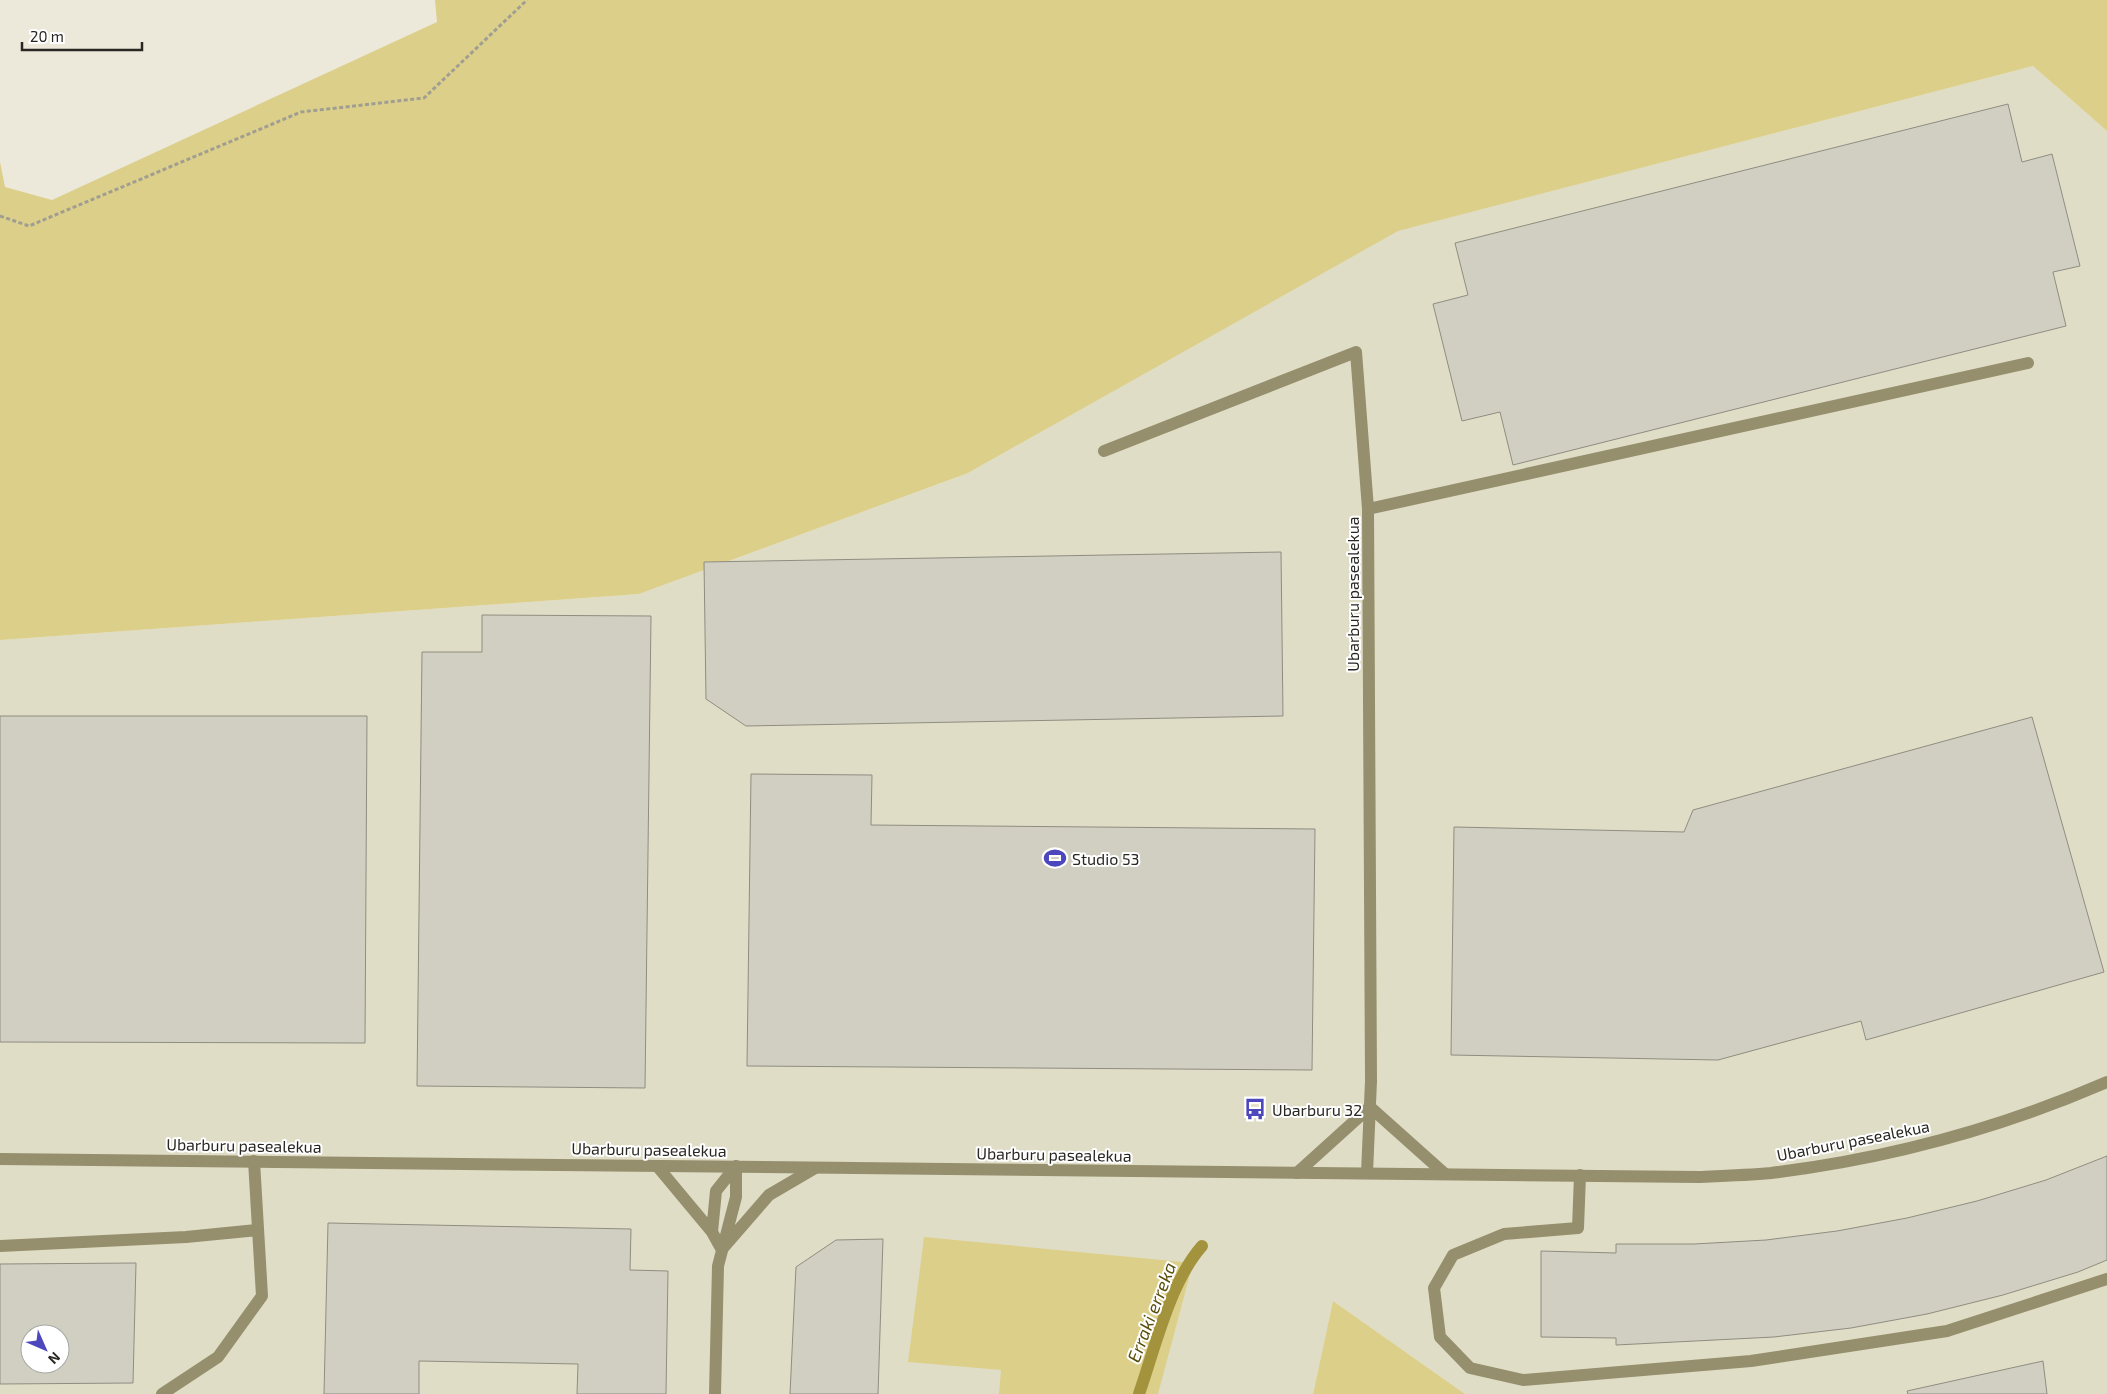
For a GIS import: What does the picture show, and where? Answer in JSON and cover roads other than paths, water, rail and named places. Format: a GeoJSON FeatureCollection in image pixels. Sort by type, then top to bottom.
{"type":"FeatureCollection","features":[{"type":"Feature","properties":{"kind":"street","name":"Ubarburu pasealekua"},"geometry":{"type":"LineString","coordinates":[[1104,450],[1356,352],[1368,509],[1370,1107],[1367,1173]]}},
{"type":"Feature","properties":{"kind":"street"},"geometry":{"type":"LineString","coordinates":[[1368,509],[2028,363]]}},
{"type":"Feature","properties":{"kind":"street","name":"Ubarburu pasealekua"},"geometry":{"type":"LineString","coordinates":[[0,1159],[1700,1177],[1770,1173],[1838,1163],[1919,1146],[1989,1126],[2060,1102],[2107,1082]]}},
{"type":"Feature","properties":{"kind":"street"},"geometry":{"type":"LineString","coordinates":[[1297,1173],[1370,1107],[1445,1174]]}},
{"type":"Feature","properties":{"kind":"street"},"geometry":{"type":"LineString","coordinates":[[162,1394],[218,1357],[262,1296],[254,1161]]}},
{"type":"Feature","properties":{"kind":"street"},"geometry":{"type":"LineString","coordinates":[[657,1166],[712,1232],[722,1250]]}},
{"type":"Feature","properties":{"kind":"street"},"geometry":{"type":"LineString","coordinates":[[712,1232],[716,1191],[736,1166]]}},
{"type":"Feature","properties":{"kind":"street"},"geometry":{"type":"LineString","coordinates":[[715,1394],[718,1266],[736,1197],[736,1166]]}},
{"type":"Feature","properties":{"kind":"street"},"geometry":{"type":"LineString","coordinates":[[722,1250],[769,1195],[815,1168]]}},
{"type":"Feature","properties":{"kind":"street"},"geometry":{"type":"LineString","coordinates":[[1580,1175],[1578,1228],[1504,1234],[1453,1255],[1434,1288],[1440,1336],[1470,1368],[1523,1380],[1751,1361],[1946,1331],[2107,1279]]}},
{"type":"Feature","properties":{"kind":"street"},"geometry":{"type":"LineString","coordinates":[[0,1246],[186,1237],[257,1230]]}},
{"type":"Feature","properties":{"kind":"waterway","name":"Erraki erreka"},"geometry":{"type":"LineString","coordinates":[[1139,1394],[1172,1297],[1181,1278],[1202,1246]]}},
{"type":"Feature","properties":{"kind":"place","name":"Studio 53"},"geometry":{"type":"Point","coordinates":[1055,858]}},
{"type":"Feature","properties":{"kind":"place","name":"Ubarburu 32"},"geometry":{"type":"Point","coordinates":[1255,1109]}}]}
